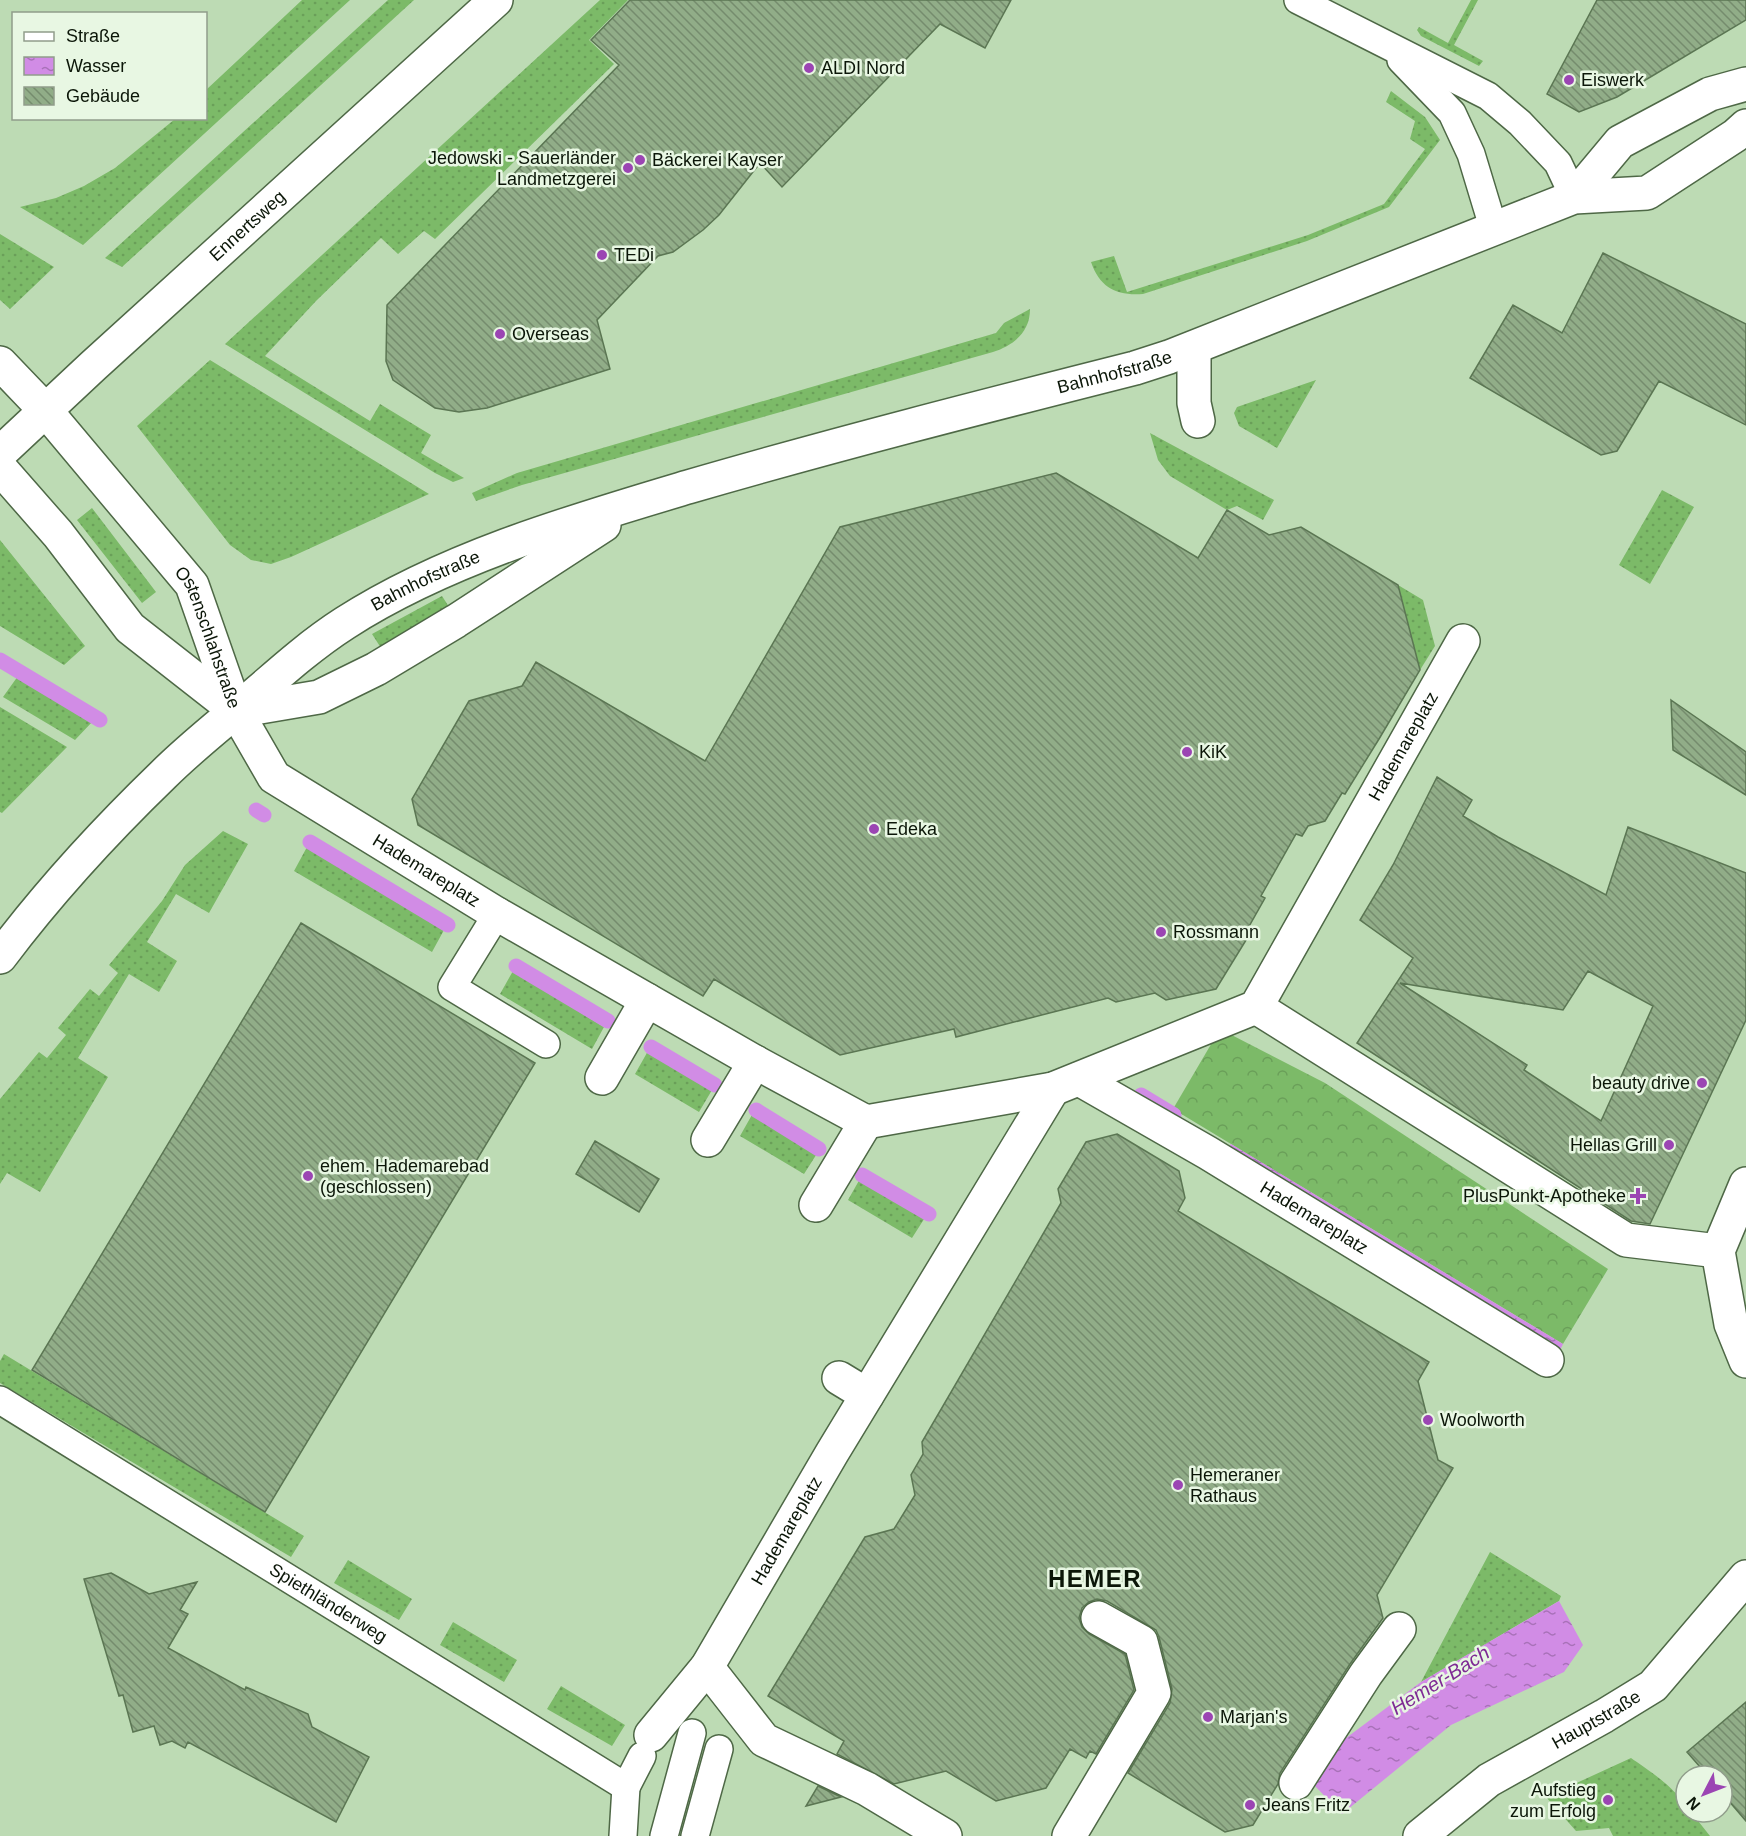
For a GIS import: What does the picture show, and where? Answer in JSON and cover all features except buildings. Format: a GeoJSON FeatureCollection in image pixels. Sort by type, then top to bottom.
{"type":"FeatureCollection","features":[{"type":"Feature","properties":{"kind":"street","name":"Ennertsweg"},"geometry":{"type":"LineString","coordinates":[[0,453],[496,0]]}},
{"type":"Feature","properties":{"kind":"street","name":"Bahnhofstraße"},"geometry":{"type":"LineString","coordinates":[[1574,197],[1620,142],[1710,94],[1746,84]]}},
{"type":"Feature","properties":{"kind":"street","name":"Bahnhofstraße"},"geometry":{"type":"LineString","coordinates":[[0,957],[19,931],[79,861],[162,776],[293,662],[346,623],[432,575],[536,535],[798,454],[1135,368],[1194,348],[1574,197],[1647,193],[1736,135],[1746,126]]}},
{"type":"Feature","properties":{"kind":"street"},"geometry":{"type":"LineString","coordinates":[[1194,348],[1194,403],[1198,421]]}},
{"type":"Feature","properties":{"kind":"street","name":"Ostenschlahstraße"},"geometry":{"type":"LineString","coordinates":[[0,363],[46,411],[192,585],[236,711]]}},
{"type":"Feature","properties":{"kind":"street","name":"Ostenschlahstraße"},"geometry":{"type":"LineString","coordinates":[[0,468],[58,534],[130,628],[236,711]]}},
{"type":"Feature","properties":{"kind":"street","name":"Bahnhofstraße"},"geometry":{"type":"LineString","coordinates":[[236,711],[319,697],[376,669],[456,621],[641,501]]}},
{"type":"Feature","properties":{"kind":"street","name":"Hademareplatz"},"geometry":{"type":"LineString","coordinates":[[1256,1007],[1463,641]]}},
{"type":"Feature","properties":{"kind":"street","name":"Hademareplatz"},"geometry":{"type":"LineString","coordinates":[[236,711],[274,777],[497,914],[755,1062],[866,1122]]}},
{"type":"Feature","properties":{"kind":"street"},"geometry":{"type":"LineString","coordinates":[[602,1077],[647,1000]]}},
{"type":"Feature","properties":{"kind":"street"},"geometry":{"type":"LineString","coordinates":[[816,1205],[866,1122],[1066,1084],[1256,1007],[1626,1240],[1718,1251]]}},
{"type":"Feature","properties":{"kind":"street"},"geometry":{"type":"LineString","coordinates":[[708,1140],[755,1062]]}},
{"type":"Feature","properties":{"kind":"street","name":"Hademareplatz"},"geometry":{"type":"LineString","coordinates":[[646,1745],[707,1667],[867,1395],[1066,1084],[1208,1154],[1547,1360]]}},
{"type":"Feature","properties":{"kind":"street"},"geometry":{"type":"LineString","coordinates":[[1746,1184],[1718,1251],[1731,1324],[1746,1361]]}},
{"type":"Feature","properties":{"kind":"street"},"geometry":{"type":"LineString","coordinates":[[838,1378],[867,1395]]}},
{"type":"Feature","properties":{"kind":"street","name":"Hauptstraße"},"geometry":{"type":"LineString","coordinates":[[1420,1836],[1489,1780],[1653,1686],[1746,1577]]}},
{"type":"Feature","properties":{"kind":"street"},"geometry":{"type":"LineString","coordinates":[[1069,1836],[1154,1693],[1141,1642],[1098,1618]]}},
{"type":"Feature","properties":{"kind":"street"},"geometry":{"type":"LineString","coordinates":[[1296,1783],[1366,1674],[1399,1629]]}},
{"type":"Feature","properties":{"kind":"street"},"geometry":{"type":"LineString","coordinates":[[707,1667],[764,1740],[867,1790],[945,1836]]}},
{"type":"Feature","properties":{"kind":"lane"},"geometry":{"type":"LineString","coordinates":[[1298,0],[1488,96],[1520,123],[1558,163],[1574,197]]}},
{"type":"Feature","properties":{"kind":"lane"},"geometry":{"type":"LineString","coordinates":[[1388,46],[1452,113],[1471,154],[1494,230]]}},
{"type":"Feature","properties":{"kind":"lane"},"geometry":{"type":"LineString","coordinates":[[497,914],[452,987],[546,1044]]}},
{"type":"Feature","properties":{"kind":"lane","name":"Spiethländerweg"},"geometry":{"type":"LineString","coordinates":[[0,1400],[626,1787]]}},
{"type":"Feature","properties":{"kind":"lane"},"geometry":{"type":"LineString","coordinates":[[664,1836],[692,1733]]}},
{"type":"Feature","properties":{"kind":"lane"},"geometry":{"type":"LineString","coordinates":[[623,1836],[626,1787],[646,1745]]}},
{"type":"Feature","properties":{"kind":"lane"},"geometry":{"type":"LineString","coordinates":[[695,1836],[719,1749]]}},
{"type":"Feature","properties":{"kind":"green space"},"geometry":{"type":"Polygon","coordinates":[[[302,0],[350,0],[83,245],[20,207],[56,198],[84,186],[115,168],[174,120],[207,120],[207,89],[302,0]]]}},
{"type":"Feature","properties":{"kind":"green space"},"geometry":{"type":"Polygon","coordinates":[[[388,0],[414,0],[122,267],[105,258],[388,0]]]}},
{"type":"Feature","properties":{"kind":"green space"},"geometry":{"type":"Polygon","coordinates":[[[600,0],[628,0],[589,40],[614,64],[435,239],[424,231],[398,254],[381,238],[316,301],[265,356],[370,421],[380,404],[431,435],[421,453],[464,478],[453,482],[435,473],[225,344],[600,0]]]}},
{"type":"Feature","properties":{"kind":"green space"},"geometry":{"type":"Polygon","coordinates":[[[1471,0],[1478,0],[1454,45],[1483,61],[1479,66],[1421,36],[1417,30],[1419,27],[1448,43],[1471,0]]]}},
{"type":"Feature","properties":{"kind":"green space"},"geometry":{"type":"Polygon","coordinates":[[[1391,91],[1425,117],[1440,140],[1389,207],[1307,241],[1143,294],[1117,292],[1099,278],[1091,262],[1114,256],[1127,292],[1308,235],[1384,204],[1425,149],[1410,139],[1415,121],[1386,102],[1391,91]]]}},
{"type":"Feature","properties":{"kind":"green space"},"geometry":{"type":"Polygon","coordinates":[[[0,234],[54,267],[10,309],[0,300],[0,234]]]}},
{"type":"Feature","properties":{"kind":"green space"},"geometry":{"type":"Polygon","coordinates":[[[1030,309],[1024,331],[1008,346],[993,352],[522,485],[476,501],[472,493],[517,473],[996,333],[1004,323],[1030,309]]]}},
{"type":"Feature","properties":{"kind":"green space"},"geometry":{"type":"Polygon","coordinates":[[[210,360],[429,494],[291,557],[271,564],[251,560],[230,545],[137,426],[210,360]]]}},
{"type":"Feature","properties":{"kind":"green space"},"geometry":{"type":"Polygon","coordinates":[[[1316,380],[1277,448],[1239,426],[1234,413],[1237,407],[1316,380]]]}},
{"type":"Feature","properties":{"kind":"green space"},"geometry":{"type":"Polygon","coordinates":[[[1150,433],[1274,500],[1263,520],[1237,506],[1227,510],[1170,476],[1158,460],[1150,433]]]}},
{"type":"Feature","properties":{"kind":"green space"},"geometry":{"type":"Polygon","coordinates":[[[1662,490],[1694,507],[1650,584],[1619,565],[1662,490]]]}},
{"type":"Feature","properties":{"kind":"green space"},"geometry":{"type":"Polygon","coordinates":[[[92,508],[156,592],[142,603],[77,520],[92,508]]]}},
{"type":"Feature","properties":{"kind":"green space"},"geometry":{"type":"Polygon","coordinates":[[[0,540],[85,646],[64,665],[0,626],[0,540]]]}},
{"type":"Feature","properties":{"kind":"green space"},"geometry":{"type":"Polygon","coordinates":[[[1398,585],[1423,600],[1435,646],[1420,670],[1398,585]]]}},
{"type":"Feature","properties":{"kind":"green space"},"geometry":{"type":"Polygon","coordinates":[[[442,596],[451,610],[381,648],[372,634],[442,596]]]}},
{"type":"Feature","properties":{"kind":"green space"},"geometry":{"type":"Polygon","coordinates":[[[18,676],[93,721],[75,740],[3,697],[18,676]]]}},
{"type":"Feature","properties":{"kind":"green space"},"geometry":{"type":"Polygon","coordinates":[[[0,707],[67,747],[2,813],[0,812],[0,707]]]}},
{"type":"Feature","properties":{"kind":"green space"},"geometry":{"type":"Polygon","coordinates":[[[223,831],[248,844],[209,913],[176,894],[147,942],[177,961],[159,992],[129,974],[78,1058],[108,1077],[40,1192],[7,1173],[0,1184],[0,1099],[39,1052],[47,1058],[66,1035],[58,1028],[90,989],[99,996],[118,973],[109,965],[162,901],[185,865],[223,831]]]}},
{"type":"Feature","properties":{"kind":"green space"},"geometry":{"type":"Polygon","coordinates":[[[307,847],[444,930],[432,952],[294,871],[307,847]]]}},
{"type":"Feature","properties":{"kind":"green space"},"geometry":{"type":"Polygon","coordinates":[[[513,971],[604,1027],[592,1049],[500,994],[513,971]]]}},
{"type":"Feature","properties":{"kind":"green space"},"geometry":{"type":"Polygon","coordinates":[[[1220,1029],[1325,1083],[1608,1269],[1563,1344],[1173,1109],[1220,1029]]]}},
{"type":"Feature","properties":{"kind":"green space"},"geometry":{"type":"Polygon","coordinates":[[[648,1051],[712,1090],[699,1112],[635,1074],[648,1051]]]}},
{"type":"Feature","properties":{"kind":"green space"},"geometry":{"type":"Polygon","coordinates":[[[753,1113],[818,1152],[804,1174],[740,1136],[753,1113]]]}},
{"type":"Feature","properties":{"kind":"green space"},"geometry":{"type":"Polygon","coordinates":[[[861,1177],[926,1216],[912,1238],[848,1200],[861,1177]]]}},
{"type":"Feature","properties":{"kind":"green space"},"geometry":{"type":"Polygon","coordinates":[[[4,1354],[304,1536],[291,1557],[0,1383],[0,1361],[4,1354]]]}},
{"type":"Feature","properties":{"kind":"green space"},"geometry":{"type":"Polygon","coordinates":[[[1490,1552],[1561,1596],[1559,1601],[1421,1682],[1490,1552]]]}},
{"type":"Feature","properties":{"kind":"green space"},"geometry":{"type":"Polygon","coordinates":[[[348,1560],[412,1599],[399,1620],[334,1583],[348,1560]]]}},
{"type":"Feature","properties":{"kind":"green space"},"geometry":{"type":"Polygon","coordinates":[[[453,1622],[517,1660],[504,1682],[440,1645],[453,1622]]]}},
{"type":"Feature","properties":{"kind":"green space"},"geometry":{"type":"Polygon","coordinates":[[[561,1686],[625,1725],[612,1746],[547,1709],[561,1686]]]}},
{"type":"Feature","properties":{"kind":"green space"},"geometry":{"type":"Polygon","coordinates":[[[1631,1758],[1674,1792],[1674,1824],[1700,1824],[1710,1836],[1613,1836],[1609,1828],[1576,1831],[1546,1797],[1631,1758]]]}},
{"type":"Feature","properties":{"kind":"water"},"geometry":{"type":"Polygon","coordinates":[[[0,653],[95,709],[90,714],[0,660],[0,653]]]}},
{"type":"Feature","properties":{"kind":"water"},"geometry":{"type":"Polygon","coordinates":[[[312,839],[451,921],[448,925],[310,842],[312,839]]]}},
{"type":"Feature","properties":{"kind":"water"},"geometry":{"type":"Polygon","coordinates":[[[519,962],[611,1017],[608,1021],[516,966],[519,962]]]}},
{"type":"Feature","properties":{"kind":"water"},"geometry":{"type":"Polygon","coordinates":[[[1231,1144],[1563,1344],[1559,1352],[1228,1148],[1231,1144]]]}},
{"type":"Feature","properties":{"kind":"water","name":"Hemer-Bach"},"geometry":{"type":"Polygon","coordinates":[[[1559,1601],[1583,1645],[1564,1672],[1451,1725],[1342,1814],[1314,1785],[1334,1747],[1421,1682],[1559,1601]]]}},
{"type":"Feature","properties":{"kind":"waterway"},"geometry":{"type":"LineString","coordinates":[[0,660],[100,720]]}},
{"type":"Feature","properties":{"kind":"waterway"},"geometry":{"type":"LineString","coordinates":[[256,810],[264,815]]}},
{"type":"Feature","properties":{"kind":"waterway"},"geometry":{"type":"LineString","coordinates":[[310,842],[448,925]]}},
{"type":"Feature","properties":{"kind":"waterway"},"geometry":{"type":"LineString","coordinates":[[516,966],[608,1021]]}},
{"type":"Feature","properties":{"kind":"waterway"},"geometry":{"type":"LineString","coordinates":[[651,1047],[715,1085]]}},
{"type":"Feature","properties":{"kind":"waterway"},"geometry":{"type":"LineString","coordinates":[[1141,1095],[1174,1115]]}},
{"type":"Feature","properties":{"kind":"waterway"},"geometry":{"type":"LineString","coordinates":[[756,1110],[819,1149]]}},
{"type":"Feature","properties":{"kind":"waterway"},"geometry":{"type":"LineString","coordinates":[[862,1175],[929,1214]]}},
{"type":"Feature","properties":{"kind":"place","name":"ALDI Nord"},"geometry":{"type":"Point","coordinates":[809,68]}},
{"type":"Feature","properties":{"kind":"place","name":"Eiswerk"},"geometry":{"type":"Point","coordinates":[1569,80]}},
{"type":"Feature","properties":{"kind":"place","name":"Bäckerei Kayser"},"geometry":{"type":"Point","coordinates":[640,160]}},
{"type":"Feature","properties":{"kind":"place","name":"Jedowski - Sauerländer Landmetzgerei"},"geometry":{"type":"Point","coordinates":[628,168]}},
{"type":"Feature","properties":{"kind":"place","name":"TEDi"},"geometry":{"type":"Point","coordinates":[602,255]}},
{"type":"Feature","properties":{"kind":"place","name":"Overseas"},"geometry":{"type":"Point","coordinates":[500,334]}},
{"type":"Feature","properties":{"kind":"place","name":"KiK"},"geometry":{"type":"Point","coordinates":[1187,752]}},
{"type":"Feature","properties":{"kind":"place","name":"Edeka"},"geometry":{"type":"Point","coordinates":[874,829]}},
{"type":"Feature","properties":{"kind":"place","name":"Rossmann"},"geometry":{"type":"Point","coordinates":[1161,932]}},
{"type":"Feature","properties":{"kind":"place","name":"beauty drive"},"geometry":{"type":"Point","coordinates":[1702,1083]}},
{"type":"Feature","properties":{"kind":"place","name":"Hellas Grill"},"geometry":{"type":"Point","coordinates":[1669,1145]}},
{"type":"Feature","properties":{"kind":"place","name":"ehem. Hademarebad (geschlossen)"},"geometry":{"type":"Point","coordinates":[308,1176]}},
{"type":"Feature","properties":{"kind":"place","name":"PlusPunkt-Apotheke"},"geometry":{"type":"Point","coordinates":[1638,1196]}},
{"type":"Feature","properties":{"kind":"place","name":"Woolworth"},"geometry":{"type":"Point","coordinates":[1428,1420]}},
{"type":"Feature","properties":{"kind":"place","name":"Hemeraner Rathaus"},"geometry":{"type":"Point","coordinates":[1178,1485]}},
{"type":"Feature","properties":{"kind":"place","name":"Marjan's"},"geometry":{"type":"Point","coordinates":[1208,1717]}},
{"type":"Feature","properties":{"kind":"place","name":"Aufstieg zum Erfolg"},"geometry":{"type":"Point","coordinates":[1608,1800]}},
{"type":"Feature","properties":{"kind":"place","name":"Jeans Fritz"},"geometry":{"type":"Point","coordinates":[1250,1805]}},
{"type":"Feature","properties":{"kind":"district","name":"HEMER"},"geometry":{"type":"Point","coordinates":[1095,1579]}}]}
